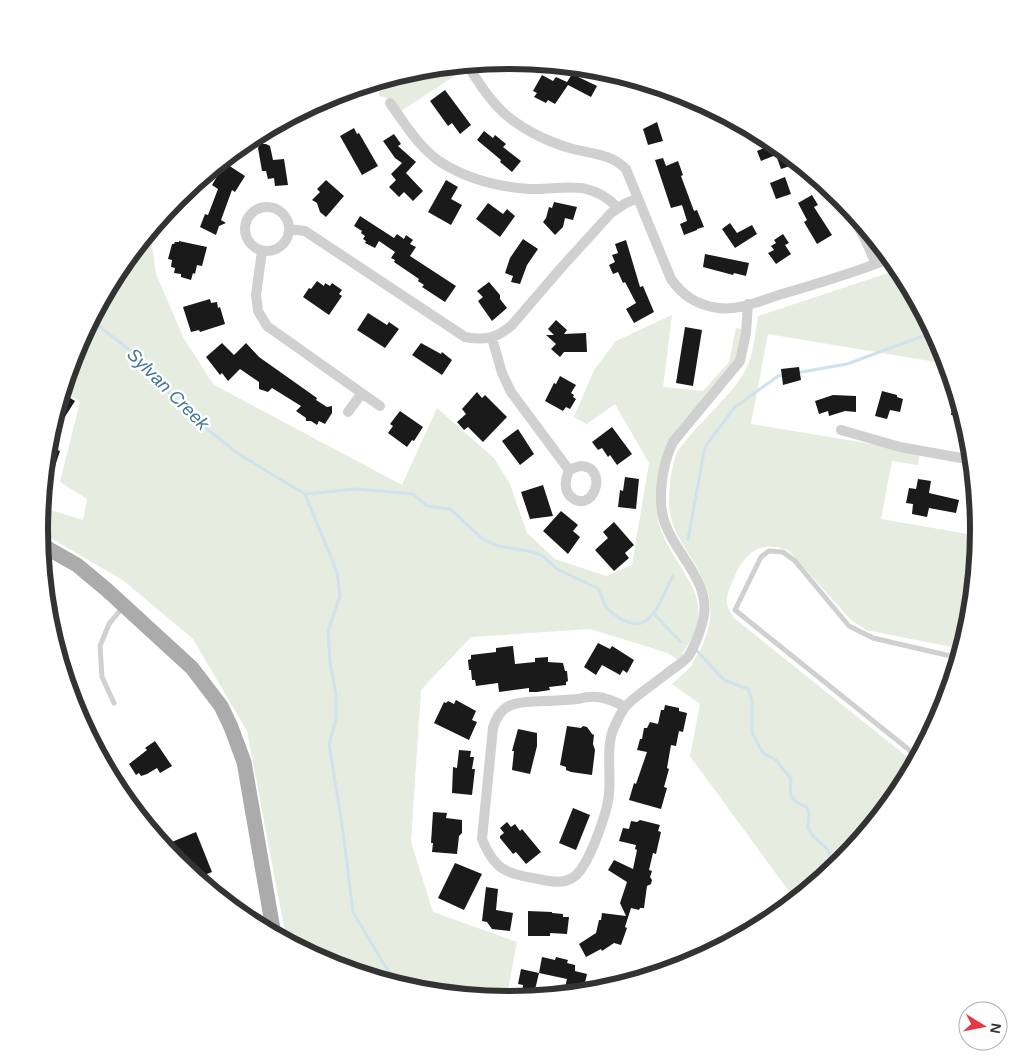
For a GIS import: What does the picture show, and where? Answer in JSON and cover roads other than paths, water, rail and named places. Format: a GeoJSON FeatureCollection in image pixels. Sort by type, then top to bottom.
{"type":"FeatureCollection","features":[{"type":"Feature","properties":{"kind":"main road"},"geometry":{"type":"LineString","coordinates":[[48,549],[77,565],[124,606],[192,668],[214,695],[240,748],[248,778],[273,927]]}},
{"type":"Feature","properties":{"kind":"street"},"geometry":{"type":"LineString","coordinates":[[471,71],[498,107],[523,127],[544,138],[571,148],[602,154],[620,163],[626,169],[671,279],[679,290],[699,303],[719,308],[748,304],[860,271],[883,261]]}},
{"type":"Feature","properties":{"kind":"street"},"geometry":{"type":"LineString","coordinates":[[390,103],[422,146],[441,162],[460,173],[485,181],[530,189],[582,187],[605,196],[618,208]]}},
{"type":"Feature","properties":{"kind":"street"},"geometry":{"type":"LineString","coordinates":[[289,229],[305,231],[465,337],[478,339],[492,338],[503,333],[512,325],[561,268],[618,208],[638,198]]}},
{"type":"Feature","properties":{"kind":"street"},"geometry":{"type":"LineString","coordinates":[[260,208],[277,210],[287,221],[289,229],[287,238],[281,246],[269,251],[262,251],[252,245],[246,234],[248,218],[260,208]]}},
{"type":"Feature","properties":{"kind":"street"},"geometry":{"type":"LineString","coordinates":[[862,234],[876,264]]}},
{"type":"Feature","properties":{"kind":"street"},"geometry":{"type":"LineString","coordinates":[[262,251],[256,295],[258,312],[267,326],[380,406]]}},
{"type":"Feature","properties":{"kind":"street"},"geometry":{"type":"LineString","coordinates":[[625,707],[614,700],[598,696],[588,696],[513,703],[496,718],[493,728],[482,839],[496,865],[508,873],[558,883],[574,877],[585,865],[606,813],[613,731],[625,707],[688,657],[697,637],[704,614],[703,596],[696,577],[665,525],[661,505],[666,455],[673,442],[740,361],[746,333],[748,304]]}},
{"type":"Feature","properties":{"kind":"street"},"geometry":{"type":"LineString","coordinates":[[492,338],[502,373],[511,392],[570,470]]}},
{"type":"Feature","properties":{"kind":"street"},"geometry":{"type":"LineString","coordinates":[[348,412],[362,393]]}},
{"type":"Feature","properties":{"kind":"street"},"geometry":{"type":"LineString","coordinates":[[841,430],[900,447],[965,459]]}},
{"type":"Feature","properties":{"kind":"lane"},"geometry":{"type":"LineString","coordinates":[[913,753],[735,610],[761,557],[769,551],[783,552],[795,561],[849,626],[873,638],[953,657]]}},
{"type":"Feature","properties":{"kind":"lane"},"geometry":{"type":"LineString","coordinates":[[114,702],[102,677],[100,646],[109,624],[124,606]]}},
{"type":"Feature","properties":{"kind":"waterway","name":"Sylvan Creek"},"geometry":{"type":"LineString","coordinates":[[96,324],[131,351],[192,417],[240,455],[305,494],[356,489],[413,494],[427,506],[450,509],[484,540],[498,546],[529,551],[543,556],[557,569],[599,589],[606,607],[615,615],[631,623],[642,623],[651,616],[673,576]]}},
{"type":"Feature","properties":{"kind":"waterway","name":"Sylvan Creek"},"geometry":{"type":"LineString","coordinates":[[796,373],[847,364],[927,335]]}},
{"type":"Feature","properties":{"kind":"waterway","name":"Sylvan Creek"},"geometry":{"type":"LineString","coordinates":[[688,539],[705,447],[734,408],[778,376],[785,375]]}},
{"type":"Feature","properties":{"kind":"waterway"},"geometry":{"type":"LineString","coordinates":[[305,494],[337,572],[340,596],[328,631],[330,662],[336,694],[336,720],[329,744],[343,831],[353,912],[393,977]]}},
{"type":"Feature","properties":{"kind":"waterway"},"geometry":{"type":"LineString","coordinates":[[653,613],[681,642]]}},
{"type":"Feature","properties":{"kind":"waterway"},"geometry":{"type":"LineString","coordinates":[[697,651],[724,680],[748,689],[752,700],[752,733],[763,753],[776,760],[791,779],[790,790],[792,797],[807,807],[809,815],[808,828],[813,836],[828,850],[832,860]]}}]}
